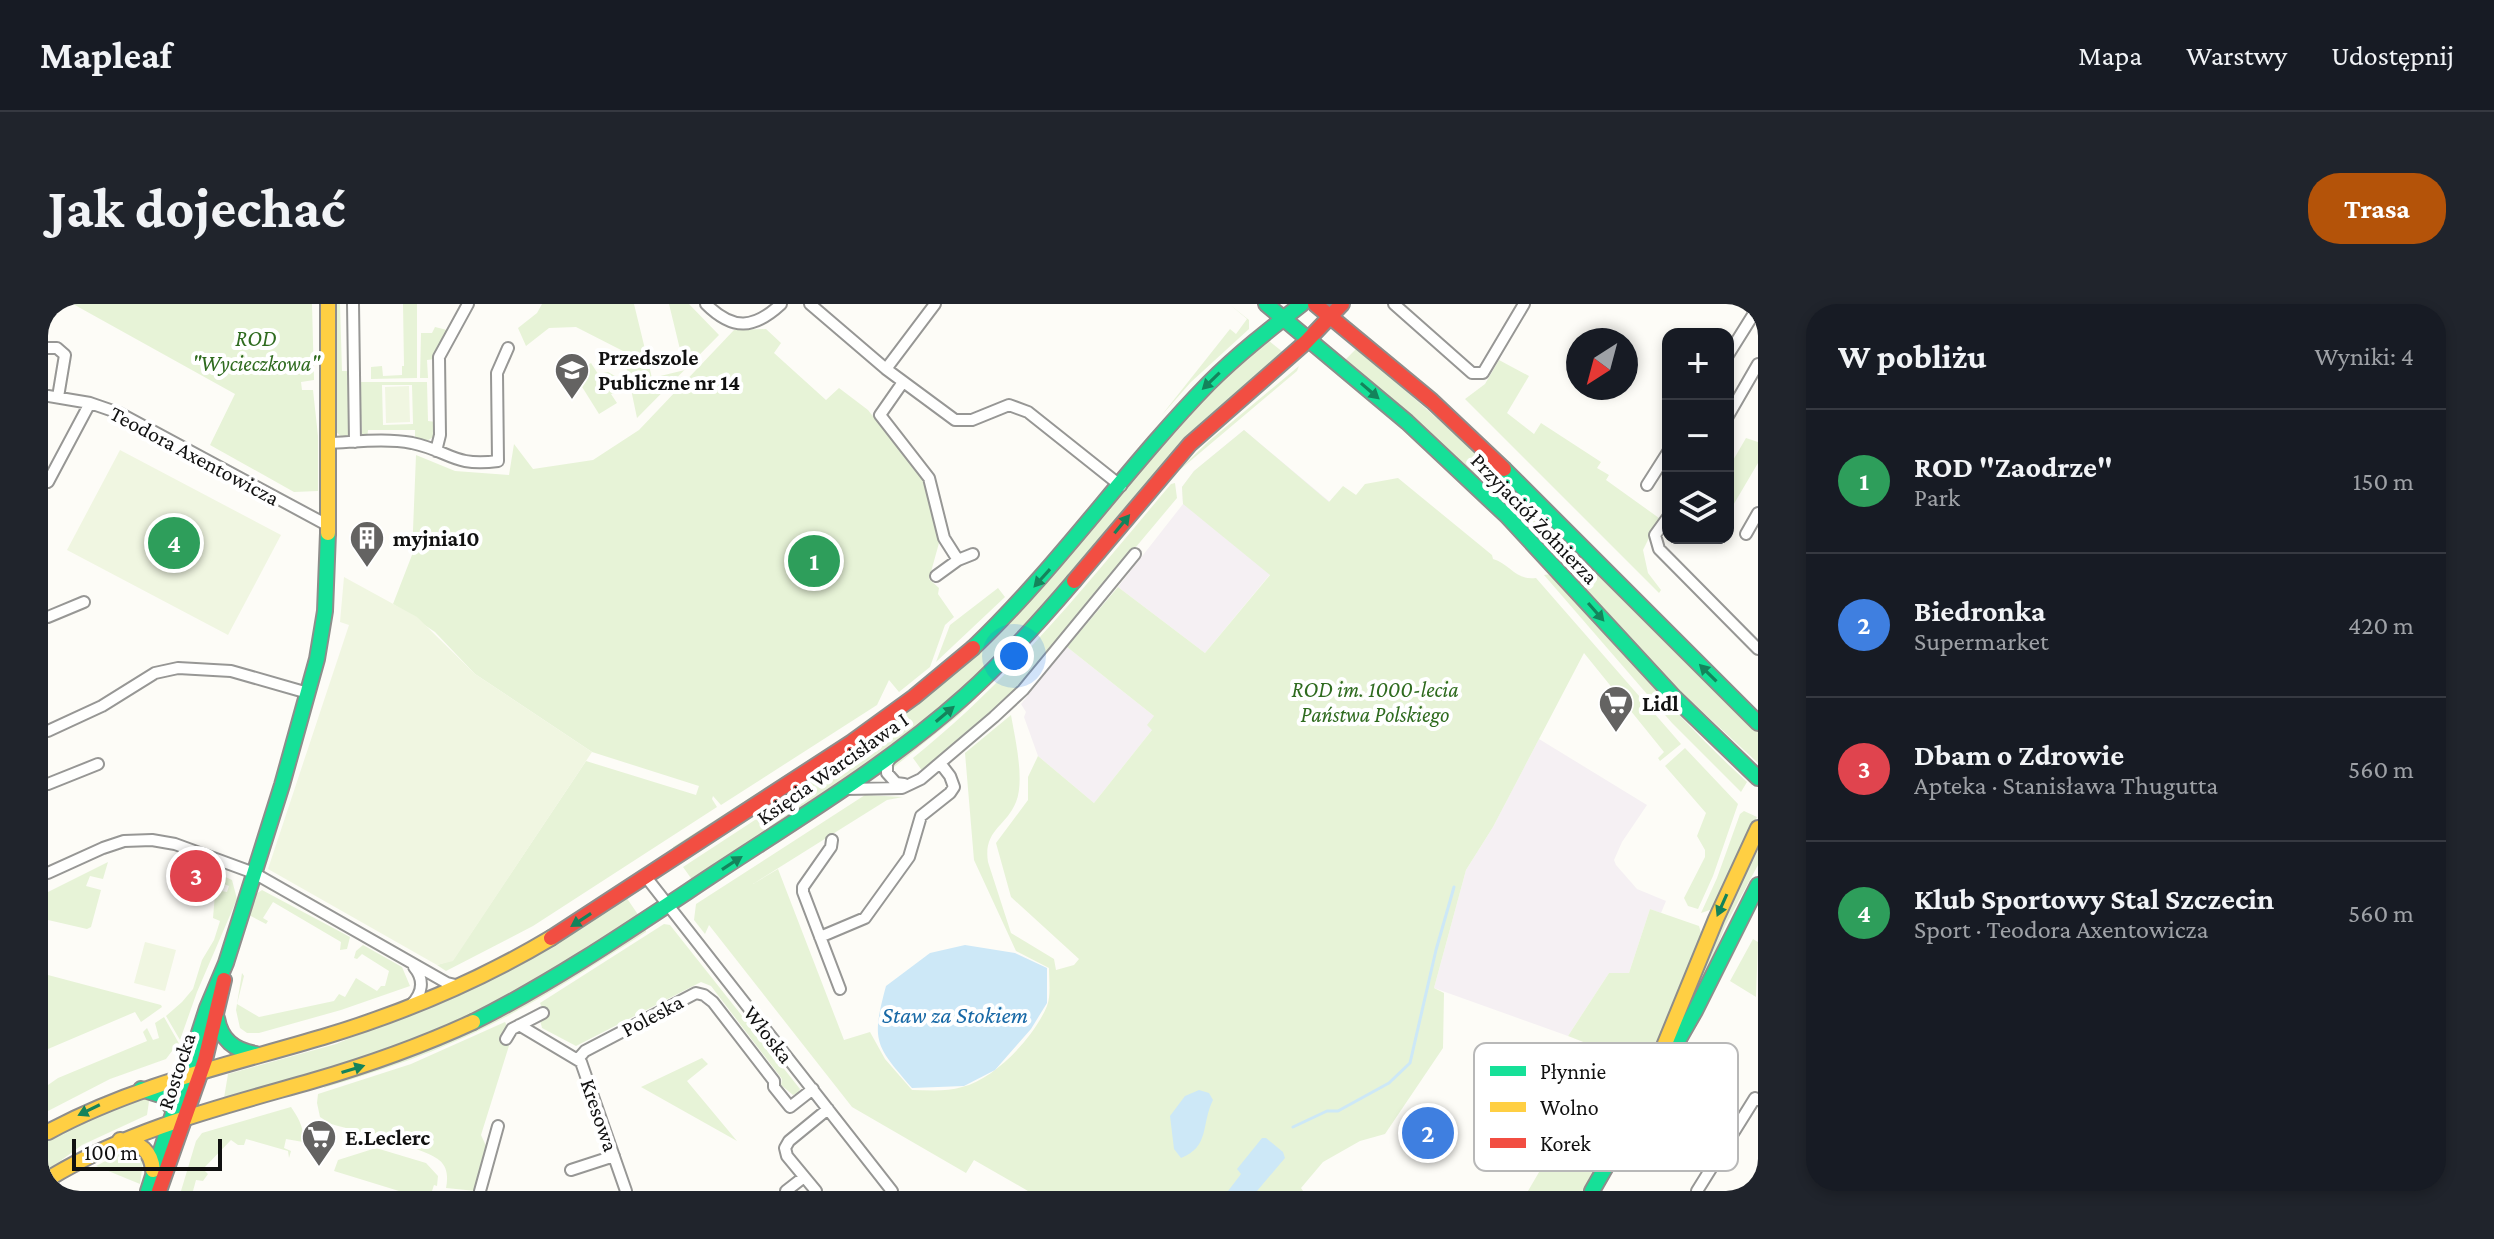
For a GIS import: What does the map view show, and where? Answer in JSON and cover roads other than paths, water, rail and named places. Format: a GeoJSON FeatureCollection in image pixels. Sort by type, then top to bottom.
{"type":"FeatureCollection","features":[{"type":"Feature","properties":{"kind":"street","name":"Rostocka"},"geometry":{"type":"LineString","coordinates":[[148,1191],[217,1014],[226,963],[308,693],[325,611],[329,526],[328,304]]}},
{"type":"Feature","properties":{"kind":"street"},"geometry":{"type":"LineString","coordinates":[[353,304],[355,442]]}},
{"type":"Feature","properties":{"kind":"street"},"geometry":{"type":"LineString","coordinates":[[436,451],[440,435],[439,357],[468,304]]}},
{"type":"Feature","properties":{"kind":"street"},"geometry":{"type":"LineString","coordinates":[[706,304],[725,320],[743,324],[762,320],[781,304]]}},
{"type":"Feature","properties":{"kind":"street"},"geometry":{"type":"LineString","coordinates":[[810,304],[886,369],[955,420],[972,420],[1009,405],[1020,408],[1121,486]]}},
{"type":"Feature","properties":{"kind":"street"},"geometry":{"type":"LineString","coordinates":[[886,369],[935,304]]}},
{"type":"Feature","properties":{"kind":"street","name":"Przyjaciół Żołnierza"},"geometry":{"type":"LineString","coordinates":[[1266,304],[1407,422],[1507,516],[1675,698],[1758,778]]}},
{"type":"Feature","properties":{"kind":"street","name":"Księcia Warcisława I"},"geometry":{"type":"LineString","coordinates":[[48,1132],[91,1108],[135,1090],[326,1037],[461,986],[553,938],[849,745],[930,684],[982,639],[1030,591],[1208,384],[1302,304]]}},
{"type":"Feature","properties":{"kind":"street","name":"Przyjaciół Żołnierza"},"geometry":{"type":"LineString","coordinates":[[1315,304],[1407,378],[1468,434],[1755,720]]}},
{"type":"Feature","properties":{"kind":"street","name":"Księcia Warcisława I"},"geometry":{"type":"LineString","coordinates":[[48,1179],[116,1140],[177,1116],[362,1067],[470,1024],[561,974],[845,790],[958,702],[1013,650],[1200,433],[1311,340],[1342,304]]}},
{"type":"Feature","properties":{"kind":"street"},"geometry":{"type":"LineString","coordinates":[[1394,304],[1477,375],[1483,373],[1524,304]]}},
{"type":"Feature","properties":{"kind":"street"},"geometry":{"type":"LineString","coordinates":[[1734,345],[1758,307]]}},
{"type":"Feature","properties":{"kind":"street","name":"Teodora Axentowicza"},"geometry":{"type":"LineString","coordinates":[[48,348],[57,348],[65,355],[53,397],[90,403],[131,418],[329,526]]}},
{"type":"Feature","properties":{"kind":"street"},"geometry":{"type":"LineString","coordinates":[[328,443],[403,442],[461,462],[498,461],[497,373],[508,348]]}},
{"type":"Feature","properties":{"kind":"street"},"geometry":{"type":"LineString","coordinates":[[1734,406],[1758,364]]}},
{"type":"Feature","properties":{"kind":"street"},"geometry":{"type":"LineString","coordinates":[[903,382],[880,415],[929,478],[944,538],[958,560]]}},
{"type":"Feature","properties":{"kind":"street"},"geometry":{"type":"LineString","coordinates":[[48,482],[90,403]]}},
{"type":"Feature","properties":{"kind":"street"},"geometry":{"type":"LineString","coordinates":[[1647,485],[1662,461]]}},
{"type":"Feature","properties":{"kind":"street"},"geometry":{"type":"LineString","coordinates":[[1746,534],[1758,513]]}},
{"type":"Feature","properties":{"kind":"street"},"geometry":{"type":"LineString","coordinates":[[1662,525],[1655,535],[1659,549],[1758,649]]}},
{"type":"Feature","properties":{"kind":"street"},"geometry":{"type":"LineString","coordinates":[[936,576],[958,560],[973,554]]}},
{"type":"Feature","properties":{"kind":"street"},"geometry":{"type":"LineString","coordinates":[[845,790],[902,788],[921,779],[1023,690],[1135,554]]}},
{"type":"Feature","properties":{"kind":"street"},"geometry":{"type":"LineString","coordinates":[[48,617],[84,602]]}},
{"type":"Feature","properties":{"kind":"street"},"geometry":{"type":"LineString","coordinates":[[48,731],[102,706],[155,673],[178,668],[231,671],[308,693]]}},
{"type":"Feature","properties":{"kind":"street"},"geometry":{"type":"LineString","coordinates":[[891,757],[886,768],[896,783],[907,784],[921,779]]}},
{"type":"Feature","properties":{"kind":"street"},"geometry":{"type":"LineString","coordinates":[[820,937],[865,918],[909,857],[921,816],[954,787],[940,763]]}},
{"type":"Feature","properties":{"kind":"street"},"geometry":{"type":"LineString","coordinates":[[48,784],[98,764]]}},
{"type":"Feature","properties":{"kind":"street"},"geometry":{"type":"LineString","coordinates":[[1666,1043],[1714,923],[1758,828]]}},
{"type":"Feature","properties":{"kind":"street"},"geometry":{"type":"LineString","coordinates":[[48,873],[115,843],[143,839],[175,844],[254,873],[447,983],[461,986]]}},
{"type":"Feature","properties":{"kind":"street"},"geometry":{"type":"LineString","coordinates":[[832,840],[831,847],[803,887],[840,989]]}},
{"type":"Feature","properties":{"kind":"street","name":"Włoska"},"geometry":{"type":"LineString","coordinates":[[646,877],[892,1191]]}},
{"type":"Feature","properties":{"kind":"street"},"geometry":{"type":"LineString","coordinates":[[1677,1043],[1758,885]]}},
{"type":"Feature","properties":{"kind":"street"},"geometry":{"type":"LineString","coordinates":[[407,960],[419,972],[421,984],[417,998],[408,1008]]}},
{"type":"Feature","properties":{"kind":"street","name":"Rostocka"},"geometry":{"type":"LineString","coordinates":[[192,1073],[213,989],[226,963]]}},
{"type":"Feature","properties":{"kind":"street","name":"Poleska"},"geometry":{"type":"LineString","coordinates":[[578,1059],[611,1037],[696,993],[713,1002],[774,1081],[774,1087],[790,1107],[813,1089]]}},
{"type":"Feature","properties":{"kind":"street"},"geometry":{"type":"LineString","coordinates":[[506,1039],[512,1029],[543,1013]]}},
{"type":"Feature","properties":{"kind":"street"},"geometry":{"type":"LineString","coordinates":[[217,1014],[220,1032],[228,1043],[245,1053],[261,1055]]}},
{"type":"Feature","properties":{"kind":"street","name":"Kresowa"},"geometry":{"type":"LineString","coordinates":[[519,1025],[578,1059],[583,1066],[626,1191]]}},
{"type":"Feature","properties":{"kind":"street"},"geometry":{"type":"LineString","coordinates":[[192,1073],[213,1101],[232,1103]]}},
{"type":"Feature","properties":{"kind":"street"},"geometry":{"type":"LineString","coordinates":[[135,1090],[159,1094],[177,1116]]}},
{"type":"Feature","properties":{"kind":"street"},"geometry":{"type":"LineString","coordinates":[[1738,1125],[1755,1098],[1758,1100]]}},
{"type":"Feature","properties":{"kind":"street"},"geometry":{"type":"LineString","coordinates":[[816,1191],[787,1156],[786,1145],[828,1109]]}},
{"type":"Feature","properties":{"kind":"street","name":"Rostocka"},"geometry":{"type":"LineString","coordinates":[[159,1191],[178,1135],[177,1116]]}},
{"type":"Feature","properties":{"kind":"street"},"geometry":{"type":"LineString","coordinates":[[480,1191],[498,1126]]}},
{"type":"Feature","properties":{"kind":"street"},"geometry":{"type":"LineString","coordinates":[[116,1140],[141,1145],[151,1158],[153,1173]]}},
{"type":"Feature","properties":{"kind":"street"},"geometry":{"type":"LineString","coordinates":[[571,1170],[614,1156]]}},
{"type":"Feature","properties":{"kind":"street"},"geometry":{"type":"LineString","coordinates":[[1592,1191],[1603,1171]]}},
{"type":"Feature","properties":{"kind":"street"},"geometry":{"type":"LineString","coordinates":[[1697,1191],[1709,1171]]}},
{"type":"Feature","properties":{"kind":"street"},"geometry":{"type":"LineString","coordinates":[[786,1191],[804,1177]]}},
{"type":"Feature","properties":{"kind":"water","name":"Staw za Stokiem"},"geometry":{"type":"Polygon","coordinates":[[[965,945],[1015,953],[1047,968],[1047,1003],[1031,1029],[995,1070],[964,1086],[912,1088],[890,1062],[880,1042],[879,1020],[886,986],[930,953],[965,945]]]}},
{"type":"Feature","properties":{"kind":"water"},"geometry":{"type":"Polygon","coordinates":[[[1199,1090],[1209,1093],[1213,1100],[1201,1141],[1197,1148],[1181,1158],[1174,1149],[1170,1116],[1185,1096],[1199,1090]]]}},
{"type":"Feature","properties":{"kind":"water"},"geometry":{"type":"Polygon","coordinates":[[[1262,1138],[1283,1152],[1285,1158],[1257,1191],[1228,1191],[1241,1174],[1237,1169],[1262,1138]]]}},
{"type":"Feature","properties":{"kind":"waterway"},"geometry":{"type":"LineString","coordinates":[[1293,1127],[1327,1111],[1338,1111],[1389,1083],[1410,1063],[1454,887]]}},
{"type":"Feature","properties":{"kind":"place","name":"Przedszole Publiczne nr 14"},"geometry":{"type":"Point","coordinates":[572,401]}},
{"type":"Feature","properties":{"kind":"place","name":"Klub Sportowy Stal Szczecin"},"geometry":{"type":"Point","coordinates":[174,543]}},
{"type":"Feature","properties":{"kind":"place","name":"ROD \"Zaodrze\""},"geometry":{"type":"Point","coordinates":[814,561]}},
{"type":"Feature","properties":{"kind":"place","name":"myjnia10"},"geometry":{"type":"Point","coordinates":[367,569]}},
{"type":"Feature","properties":{"kind":"place","name":"Lidl"},"geometry":{"type":"Point","coordinates":[1616,734]}},
{"type":"Feature","properties":{"kind":"place","name":"Dbam o Zdrowie"},"geometry":{"type":"Point","coordinates":[196,876]}},
{"type":"Feature","properties":{"kind":"place","name":"Biedronka"},"geometry":{"type":"Point","coordinates":[1428,1133]}},
{"type":"Feature","properties":{"kind":"place","name":"E.Leclerc"},"geometry":{"type":"Point","coordinates":[319,1168]}},
{"type":"Feature","properties":{"kind":"park label","name":"ROD \"Wycieczkowa\""},"geometry":{"type":"Point","coordinates":[256,350]}},
{"type":"Feature","properties":{"kind":"park label","name":"ROD im. 1000-lecia Państwa Polskiego"},"geometry":{"type":"Point","coordinates":[1375,702]}}]}
